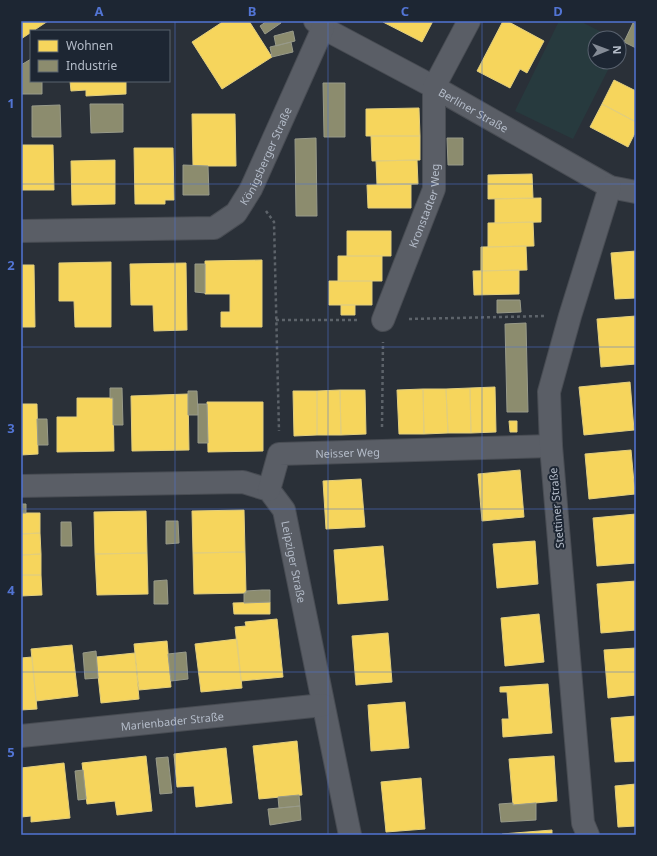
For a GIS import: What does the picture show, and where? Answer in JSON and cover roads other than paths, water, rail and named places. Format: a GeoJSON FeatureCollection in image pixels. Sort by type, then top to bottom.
{"type":"FeatureCollection","features":[{"type":"Feature","properties":{"kind":"street"},"geometry":{"type":"LineString","coordinates":[[434,87],[469,21]]}},
{"type":"Feature","properties":{"kind":"street","name":"Berliner Straße"},"geometry":{"type":"LineString","coordinates":[[319,24],[434,87],[610,187],[636,192]]}},
{"type":"Feature","properties":{"kind":"street","name":"Königsberger Straße"},"geometry":{"type":"LineString","coordinates":[[21,231],[214,228],[236,213],[251,189],[319,24]]}},
{"type":"Feature","properties":{"kind":"street","name":"Kronstadter Weg"},"geometry":{"type":"LineString","coordinates":[[383,320],[434,189],[434,87]]}},
{"type":"Feature","properties":{"kind":"street","name":"Stettiner Straße"},"geometry":{"type":"LineString","coordinates":[[588,835],[583,823],[551,446],[549,392],[570,316],[610,187]]}},
{"type":"Feature","properties":{"kind":"street","name":"Neisser Weg"},"geometry":{"type":"LineString","coordinates":[[269,490],[279,454],[551,446]]}},
{"type":"Feature","properties":{"kind":"street"},"geometry":{"type":"LineString","coordinates":[[21,486],[243,482],[269,490]]}},
{"type":"Feature","properties":{"kind":"street","name":"Leipziger Straße"},"geometry":{"type":"LineString","coordinates":[[269,490],[284,510],[350,835]]}},
{"type":"Feature","properties":{"kind":"street","name":"Marienbader Straße"},"geometry":{"type":"LineString","coordinates":[[21,736],[323,705]]}}]}
